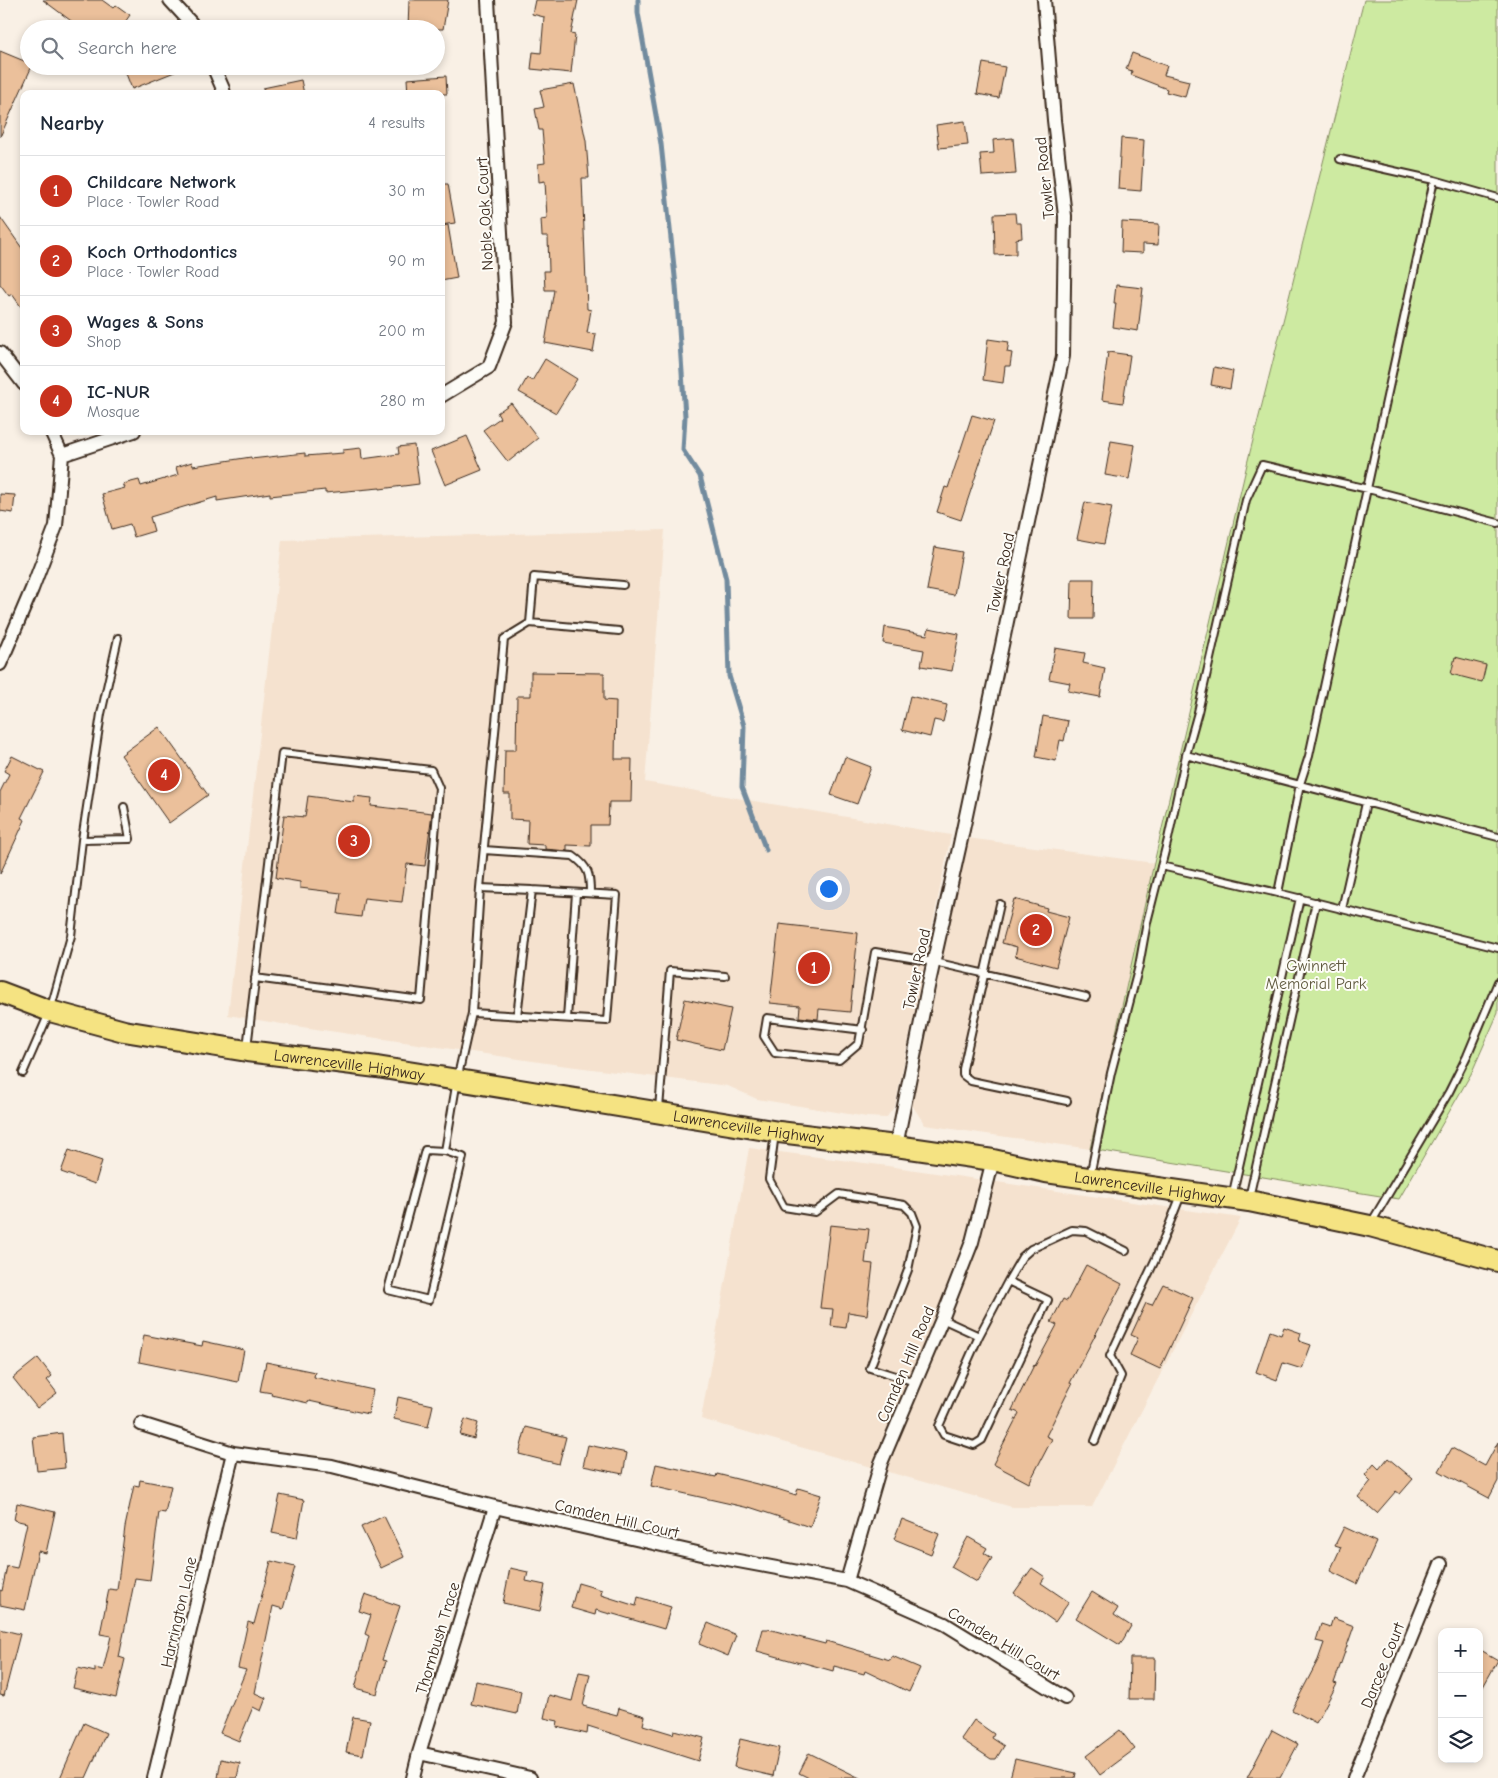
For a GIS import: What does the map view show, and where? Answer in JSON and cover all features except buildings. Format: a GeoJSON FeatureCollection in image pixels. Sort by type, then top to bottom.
{"type":"FeatureCollection","features":[{"type":"Feature","properties":{"kind":"main road","name":"Lawrenceville Highway"},"geometry":{"type":"LineString","coordinates":[[0,992],[50,1011],[124,1032],[247,1051],[377,1067],[776,1132],[993,1160],[1046,1172],[1240,1200],[1370,1226],[1498,1261]]}},
{"type":"Feature","properties":{"kind":"street"},"geometry":{"type":"LineString","coordinates":[[170,0],[188,20]]}},
{"type":"Feature","properties":{"kind":"street","name":"Noble Oak Court"},"geometry":{"type":"LineString","coordinates":[[445,394],[490,367],[506,322],[488,0]]}},
{"type":"Feature","properties":{"kind":"street","name":"Towler Road"},"geometry":{"type":"LineString","coordinates":[[896,1146],[1063,356],[1065,216],[1054,120],[1044,0]]}},
{"type":"Feature","properties":{"kind":"street"},"geometry":{"type":"LineString","coordinates":[[216,75],[223,90]]}},
{"type":"Feature","properties":{"kind":"street"},"geometry":{"type":"LineString","coordinates":[[0,353],[20,379]]}},
{"type":"Feature","properties":{"kind":"street"},"geometry":{"type":"LineString","coordinates":[[0,664],[56,526],[62,455],[53,435]]}},
{"type":"Feature","properties":{"kind":"street"},"geometry":{"type":"LineString","coordinates":[[62,455],[122,435]]}},
{"type":"Feature","properties":{"kind":"street","name":"Camden Hill Road"},"geometry":{"type":"LineString","coordinates":[[848,1581],[881,1463],[942,1319],[972,1242],[993,1160]]}},
{"type":"Feature","properties":{"kind":"street","name":"Camden Hill Court"},"geometry":{"type":"LineString","coordinates":[[141,1424],[233,1453],[332,1466],[495,1507],[706,1555],[848,1581],[945,1624],[1065,1698]]}},
{"type":"Feature","properties":{"kind":"street","name":"Harrington Lane"},"geometry":{"type":"LineString","coordinates":[[154,1778],[233,1453]]}},
{"type":"Feature","properties":{"kind":"street","name":"Thornbush Trace"},"geometry":{"type":"LineString","coordinates":[[413,1778],[495,1507]]}},
{"type":"Feature","properties":{"kind":"street","name":"Darcee Court"},"geometry":{"type":"LineString","coordinates":[[1354,1778],[1441,1564]]}},
{"type":"Feature","properties":{"kind":"street"},"geometry":{"type":"LineString","coordinates":[[419,1753],[530,1778]]}},
{"type":"Feature","properties":{"kind":"lane"},"geometry":{"type":"LineString","coordinates":[[1340,159],[1434,180],[1498,198]]}},
{"type":"Feature","properties":{"kind":"lane"},"geometry":{"type":"LineString","coordinates":[[1278,893],[1300,784],[1309,756],[1434,180]]}},
{"type":"Feature","properties":{"kind":"lane"},"geometry":{"type":"LineString","coordinates":[[1090,1178],[1111,1073],[1139,966],[1147,922],[1186,755],[1198,712],[1246,500],[1262,465],[1368,489],[1498,523]]}},
{"type":"Feature","properties":{"kind":"lane"},"geometry":{"type":"LineString","coordinates":[[530,623],[534,577],[623,585]]}},
{"type":"Feature","properties":{"kind":"lane"},"geometry":{"type":"LineString","coordinates":[[446,1151],[457,1080],[472,1013],[480,888],[504,639],[530,623],[619,630]]}},
{"type":"Feature","properties":{"kind":"lane"},"geometry":{"type":"LineString","coordinates":[[23,1073],[50,1011],[71,936],[82,840],[101,714],[118,638]]}},
{"type":"Feature","properties":{"kind":"lane"},"geometry":{"type":"LineString","coordinates":[[247,1051],[255,978],[282,753],[431,770],[439,788],[421,1000],[255,978]]}},
{"type":"Feature","properties":{"kind":"lane"},"geometry":{"type":"LineString","coordinates":[[1186,755],[1498,837]]}},
{"type":"Feature","properties":{"kind":"lane"},"geometry":{"type":"LineString","coordinates":[[1342,909],[1366,803]]}},
{"type":"Feature","properties":{"kind":"lane"},"geometry":{"type":"LineString","coordinates":[[82,840],[130,839],[124,807]]}},
{"type":"Feature","properties":{"kind":"lane"},"geometry":{"type":"LineString","coordinates":[[484,850],[573,856],[583,863],[587,870],[590,881],[590,894]]}},
{"type":"Feature","properties":{"kind":"lane"},"geometry":{"type":"LineString","coordinates":[[1161,866],[1300,898],[1498,948]]}},
{"type":"Feature","properties":{"kind":"lane"},"geometry":{"type":"LineString","coordinates":[[472,1013],[607,1021],[617,895],[480,888]]}},
{"type":"Feature","properties":{"kind":"lane"},"geometry":{"type":"LineString","coordinates":[[516,1016],[532,890]]}},
{"type":"Feature","properties":{"kind":"lane"},"geometry":{"type":"LineString","coordinates":[[567,1018],[576,892]]}},
{"type":"Feature","properties":{"kind":"lane"},"geometry":{"type":"LineString","coordinates":[[1240,1200],[1300,898]]}},
{"type":"Feature","properties":{"kind":"lane"},"geometry":{"type":"LineString","coordinates":[[1240,1200],[1316,902]]}},
{"type":"Feature","properties":{"kind":"lane"},"geometry":{"type":"LineString","coordinates":[[1000,904],[963,1075],[971,1081],[1067,1101]]}},
{"type":"Feature","properties":{"kind":"lane"},"geometry":{"type":"LineString","coordinates":[[862,1030],[767,1018],[764,1036],[775,1053],[839,1060],[859,1043],[862,1030],[875,952],[934,962],[1086,997]]}},
{"type":"Feature","properties":{"kind":"lane"},"geometry":{"type":"LineString","coordinates":[[659,1113],[670,971],[725,976]]}},
{"type":"Feature","properties":{"kind":"lane"},"geometry":{"type":"LineString","coordinates":[[1370,1226],[1467,1056],[1498,982]]}},
{"type":"Feature","properties":{"kind":"lane"},"geometry":{"type":"LineString","coordinates":[[776,1132],[769,1179],[784,1207],[815,1212],[839,1194],[904,1205],[912,1213],[917,1226],[908,1270],[870,1368],[915,1382]]}},
{"type":"Feature","properties":{"kind":"lane"},"geometry":{"type":"LineString","coordinates":[[425,1150],[446,1151],[463,1157],[429,1300],[388,1290],[425,1150]]}},
{"type":"Feature","properties":{"kind":"lane"},"geometry":{"type":"LineString","coordinates":[[1095,1441],[1121,1376],[1110,1356],[1156,1258],[1183,1192]]}},
{"type":"Feature","properties":{"kind":"lane"},"geometry":{"type":"LineString","coordinates":[[1008,1281],[1048,1300],[982,1440],[974,1445],[944,1435],[939,1426],[979,1336],[1008,1281],[1022,1257],[1031,1248],[1072,1230],[1086,1231],[1126,1251]]}},
{"type":"Feature","properties":{"kind":"lane"},"geometry":{"type":"LineString","coordinates":[[942,1319],[979,1336]]}},
{"type":"Feature","properties":{"kind":"shaded area"},"geometry":{"type":"Polygon","coordinates":[[[665,530],[645,782],[951,835],[895,1106],[886,1118],[867,1117],[757,1099],[728,1086],[560,1065],[228,1015],[282,540],[665,530]]]}},
{"type":"Feature","properties":{"kind":"shaded area"},"geometry":{"type":"Polygon","coordinates":[[[967,838],[1154,863],[1090,1149],[925,1125],[912,1105],[967,838]]]}},
{"type":"Feature","properties":{"kind":"shaded area"},"geometry":{"type":"Polygon","coordinates":[[[749,1148],[888,1166],[1241,1218],[1092,1507],[1012,1507],[701,1419],[749,1148]]]}},
{"type":"Feature","properties":{"kind":"green space","name":"Gwinnett Memorial Park"},"geometry":{"type":"Polygon","coordinates":[[[1364,0],[1498,0],[1498,1013],[1471,1074],[1399,1199],[1090,1149],[1154,863],[1248,460],[1364,0]]]}},
{"type":"Feature","properties":{"kind":"waterway"},"geometry":{"type":"LineString","coordinates":[[638,0],[638,13],[661,144],[676,286],[685,416],[683,450],[700,476],[726,579],[729,676],[744,726],[742,787],[766,850]]}},
{"type":"Feature","properties":{"kind":"place","name":"IC-NUR"},"geometry":{"type":"Point","coordinates":[164,775]}},
{"type":"Feature","properties":{"kind":"place","name":"Wages & Sons"},"geometry":{"type":"Point","coordinates":[354,841]}},
{"type":"Feature","properties":{"kind":"place","name":"Koch Orthodontics"},"geometry":{"type":"Point","coordinates":[1036,930]}},
{"type":"Feature","properties":{"kind":"place","name":"Childcare Network"},"geometry":{"type":"Point","coordinates":[814,968]}}]}
